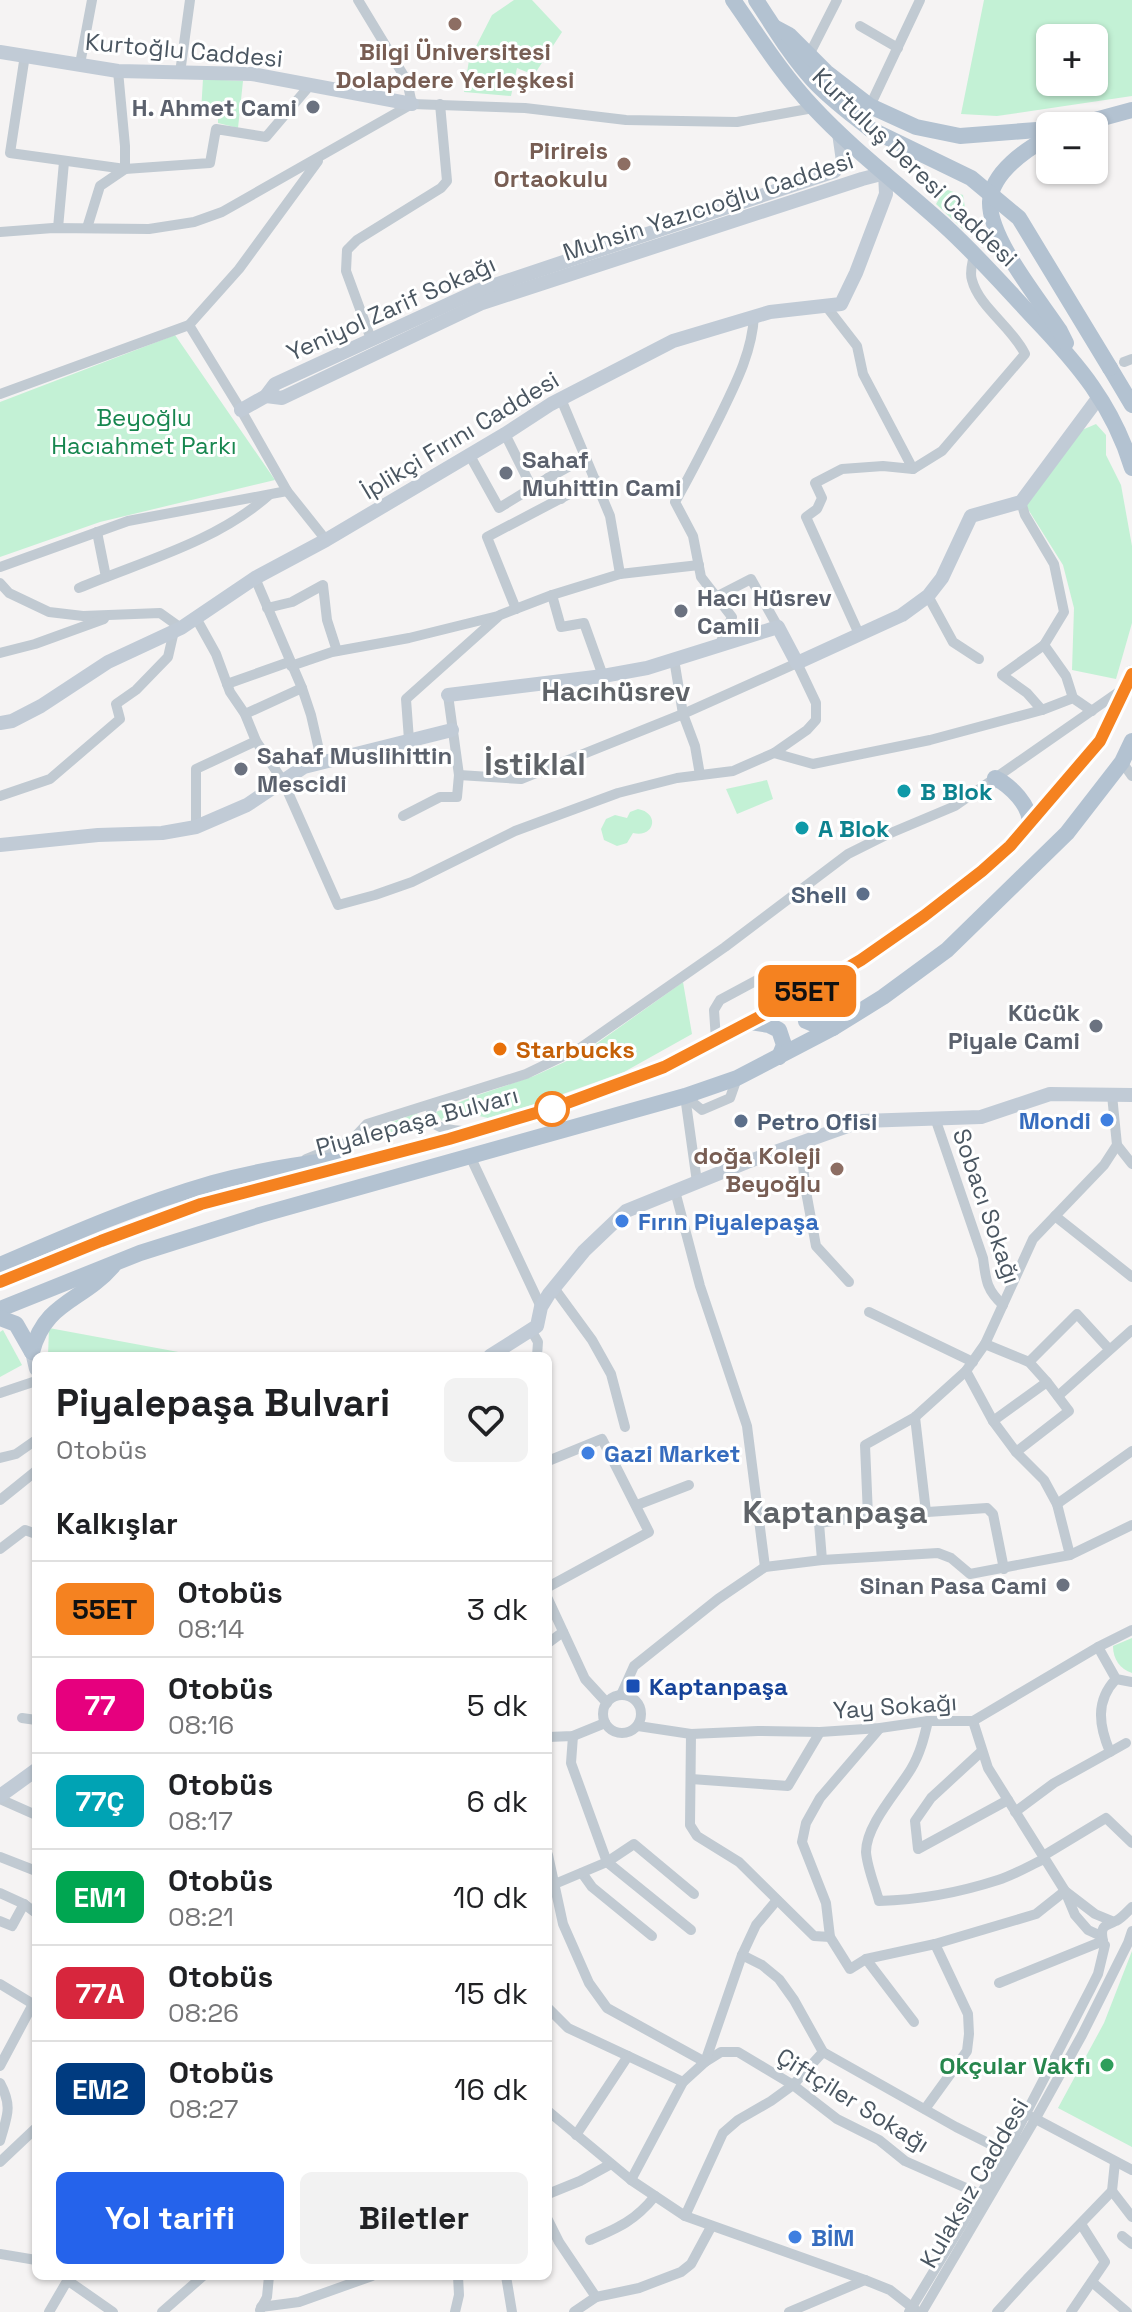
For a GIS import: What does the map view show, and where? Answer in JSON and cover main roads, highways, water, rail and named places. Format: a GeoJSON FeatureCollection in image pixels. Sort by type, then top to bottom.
{"type":"FeatureCollection","features":[{"type":"Feature","properties":{"kind":"main road","name":"Kurtuluş Deresi Caddesi"},"geometry":{"type":"LineString","coordinates":[[733,0],[778,67],[813,108],[974,254],[1073,360]]}},
{"type":"Feature","properties":{"kind":"main road","name":"Kurtuluş Deresi Caddesi"},"geometry":{"type":"LineString","coordinates":[[756,0],[789,50],[813,80],[840,105],[870,129],[971,178],[1019,218],[1122,363]]}},
{"type":"Feature","properties":{"kind":"main road"},"geometry":{"type":"LineString","coordinates":[[774,27],[789,35],[826,72],[870,106],[916,127],[960,136],[1036,130]]}},
{"type":"Feature","properties":{"kind":"main road"},"geometry":{"type":"LineString","coordinates":[[1108,117],[1132,110]]}},
{"type":"Feature","properties":{"kind":"main road"},"geometry":{"type":"LineString","coordinates":[[1036,143],[1016,158],[999,178],[990,200],[994,224],[1007,253],[1060,331],[1073,360],[1122,437],[1132,468]]}},
{"type":"Feature","properties":{"kind":"main road"},"geometry":{"type":"LineString","coordinates":[[1122,363],[1132,405]]}},
{"type":"Feature","properties":{"kind":"main road","name":"Piyalepaşa Bulvarı"},"geometry":{"type":"LineString","coordinates":[[0,1282],[201,1204],[556,1107],[664,1067],[751,1022],[861,960],[982,871],[1030,824],[1100,741],[1130,678]]}},
{"type":"Feature","properties":{"kind":"main road","name":"Piyalepaşa Bulvarı"},"geometry":{"type":"LineString","coordinates":[[0,1309],[140,1253],[260,1215],[685,1096],[737,1078],[779,1057],[883,997],[947,950],[1067,833],[1127,769],[1132,741]]}},
{"type":"Feature","properties":{"kind":"main road"},"geometry":{"type":"LineString","coordinates":[[995,778],[1006,783],[1026,807],[1030,824]]}},
{"type":"Feature","properties":{"kind":"main road"},"geometry":{"type":"LineString","coordinates":[[815,987],[803,1004],[806,1021],[833,1028]]}},
{"type":"Feature","properties":{"kind":"main road"},"geometry":{"type":"LineString","coordinates":[[751,1022],[779,1030],[784,1045],[779,1057]]}},
{"type":"Feature","properties":{"kind":"main road"},"geometry":{"type":"LineString","coordinates":[[0,1265],[156,1202],[214,1183],[285,1167],[383,1156]]}},
{"type":"Feature","properties":{"kind":"main road"},"geometry":{"type":"LineString","coordinates":[[0,1318],[16,1324],[32,1352],[36,1334],[54,1310],[99,1282],[115,1264]]}},
{"type":"Feature","properties":{"kind":"place","name":"Bilgi Üniversitesi Dolapdere Yerleşkesi"},"geometry":{"type":"Point","coordinates":[455,24]}},
{"type":"Feature","properties":{"kind":"place","name":"H. Ahmet Cami"},"geometry":{"type":"Point","coordinates":[313,107]}},
{"type":"Feature","properties":{"kind":"place","name":"Pirireis Ortaokulu"},"geometry":{"type":"Point","coordinates":[624,164]}},
{"type":"Feature","properties":{"kind":"place","name":"Sahaf Muhittin Cami"},"geometry":{"type":"Point","coordinates":[506,473]}},
{"type":"Feature","properties":{"kind":"place","name":"Hacı Hüsrev Camii"},"geometry":{"type":"Point","coordinates":[681,611]}},
{"type":"Feature","properties":{"kind":"place","name":"Sahaf Muslihittin Mescidi"},"geometry":{"type":"Point","coordinates":[241,769]}},
{"type":"Feature","properties":{"kind":"place","name":"B Blok"},"geometry":{"type":"Point","coordinates":[904,791]}},
{"type":"Feature","properties":{"kind":"place","name":"A Blok"},"geometry":{"type":"Point","coordinates":[802,828]}},
{"type":"Feature","properties":{"kind":"place","name":"Shell"},"geometry":{"type":"Point","coordinates":[863,894]}},
{"type":"Feature","properties":{"kind":"place","name":"Kücük Piyale Cami"},"geometry":{"type":"Point","coordinates":[1096,1026]}},
{"type":"Feature","properties":{"kind":"place","name":"Starbucks"},"geometry":{"type":"Point","coordinates":[500,1049]}},
{"type":"Feature","properties":{"kind":"place","name":"Mondi"},"geometry":{"type":"Point","coordinates":[1107,1120]}},
{"type":"Feature","properties":{"kind":"place","name":"Petro Ofisi"},"geometry":{"type":"Point","coordinates":[741,1121]}},
{"type":"Feature","properties":{"kind":"place","name":"doğa Koleji Beyoğlu"},"geometry":{"type":"Point","coordinates":[837,1169]}},
{"type":"Feature","properties":{"kind":"place","name":"Fırın Piyalepaşa"},"geometry":{"type":"Point","coordinates":[622,1221]}},
{"type":"Feature","properties":{"kind":"place","name":"Gazi Market"},"geometry":{"type":"Point","coordinates":[588,1453]}},
{"type":"Feature","properties":{"kind":"place","name":"Sinan Pasa Cami"},"geometry":{"type":"Point","coordinates":[1063,1585]}},
{"type":"Feature","properties":{"kind":"place","name":"Kaptanpaşa"},"geometry":{"type":"Point","coordinates":[633,1686]}},
{"type":"Feature","properties":{"kind":"place","name":"Okçular Vakfı"},"geometry":{"type":"Point","coordinates":[1107,2065]}},
{"type":"Feature","properties":{"kind":"place","name":"BİM"},"geometry":{"type":"Point","coordinates":[795,2237]}},
{"type":"Feature","properties":{"kind":"district","name":"Hacıhüsrev"},"geometry":{"type":"Point","coordinates":[616,691]}},
{"type":"Feature","properties":{"kind":"district","name":"İstiklal"},"geometry":{"type":"Point","coordinates":[535,764]}},
{"type":"Feature","properties":{"kind":"district","name":"Kaptanpaşa"},"geometry":{"type":"Point","coordinates":[835,1512]}},
{"type":"Feature","properties":{"kind":"park label","name":"Beyoğlu Hacıahmet Parkı"},"geometry":{"type":"Point","coordinates":[144,431]}}]}
